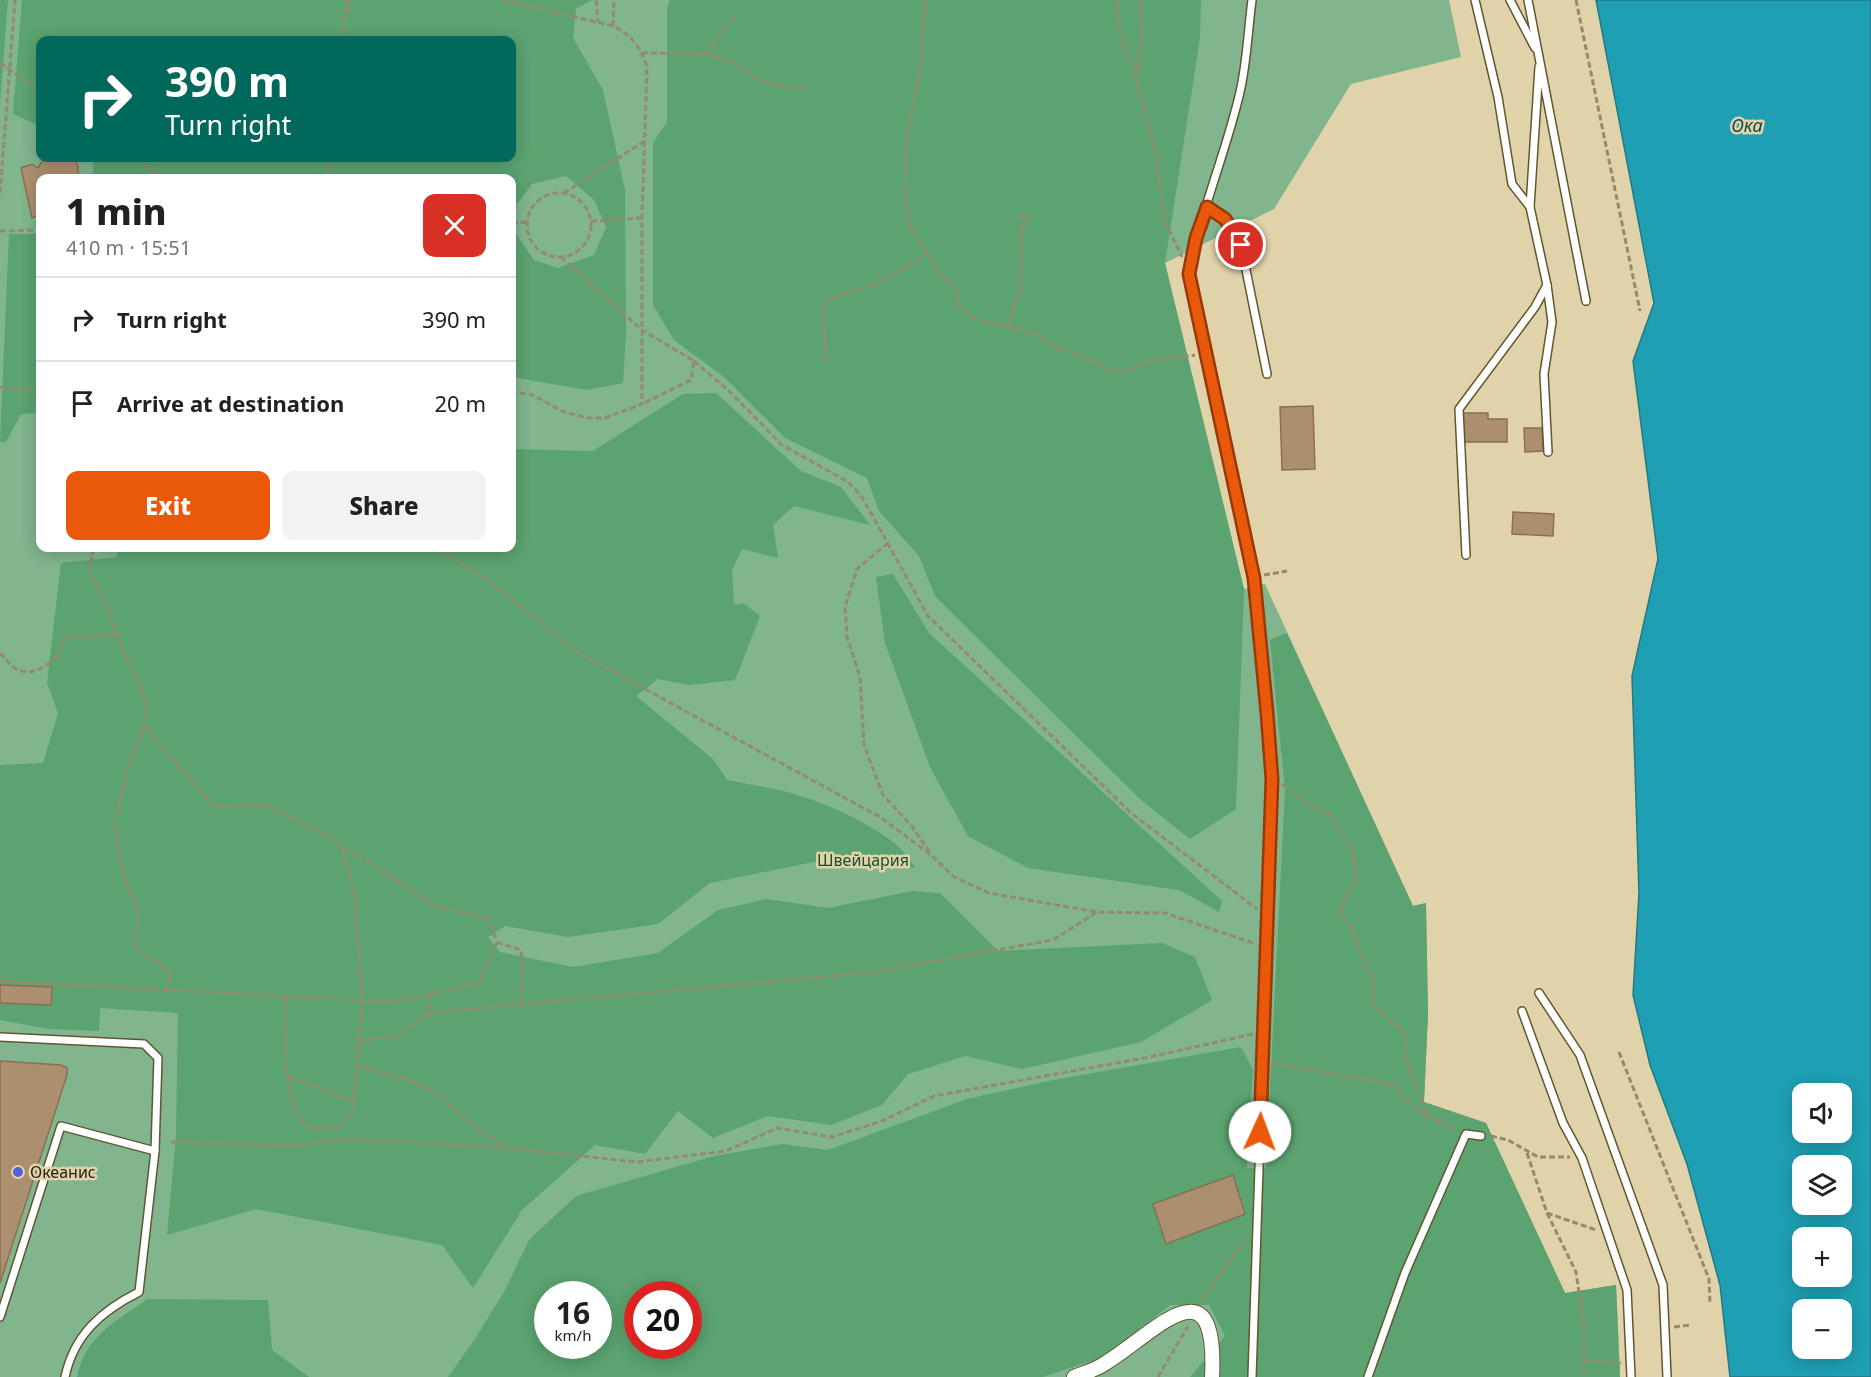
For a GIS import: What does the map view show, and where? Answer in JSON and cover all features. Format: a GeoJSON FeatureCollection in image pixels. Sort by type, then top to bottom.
{"type":"FeatureCollection","features":[{"type":"Feature","properties":{"kind":"street"},"geometry":{"type":"LineString","coordinates":[[1074,1377],[1103,1365],[1166,1318],[1182,1311],[1193,1312],[1203,1319],[1210,1329],[1213,1350],[1212,1377]]}},
{"type":"Feature","properties":{"kind":"lane"},"geometry":{"type":"LineString","coordinates":[[1252,0],[1241,89],[1196,238],[1189,274],[1254,578],[1272,779],[1252,1377]]}},
{"type":"Feature","properties":{"kind":"lane"},"geometry":{"type":"LineString","coordinates":[[1475,0],[1498,97],[1512,184],[1530,207]]}},
{"type":"Feature","properties":{"kind":"lane"},"geometry":{"type":"LineString","coordinates":[[1510,0],[1540,56],[1530,207],[1547,285],[1552,322],[1544,375],[1548,452]]}},
{"type":"Feature","properties":{"kind":"lane"},"geometry":{"type":"LineString","coordinates":[[1528,0],[1586,301]]}},
{"type":"Feature","properties":{"kind":"lane"},"geometry":{"type":"LineString","coordinates":[[1207,207],[1225,219],[1241,245],[1267,374]]}},
{"type":"Feature","properties":{"kind":"lane"},"geometry":{"type":"LineString","coordinates":[[1466,555],[1459,409],[1535,308],[1547,285]]}},
{"type":"Feature","properties":{"kind":"lane"},"geometry":{"type":"LineString","coordinates":[[1539,993],[1580,1055],[1663,1285],[1667,1377]]}},
{"type":"Feature","properties":{"kind":"lane"},"geometry":{"type":"LineString","coordinates":[[1522,1011],[1563,1123],[1582,1158],[1605,1234],[1627,1290],[1631,1377]]}},
{"type":"Feature","properties":{"kind":"lane"},"geometry":{"type":"LineString","coordinates":[[0,1037],[144,1044],[158,1058],[155,1151],[139,1292],[111,1306],[89,1327],[71,1354],[65,1377]]}},
{"type":"Feature","properties":{"kind":"lane"},"geometry":{"type":"LineString","coordinates":[[0,1317],[61,1126],[155,1151]]}},
{"type":"Feature","properties":{"kind":"lane"},"geometry":{"type":"LineString","coordinates":[[1368,1377],[1405,1273],[1466,1134],[1481,1136]]}},
{"type":"Feature","properties":{"kind":"path"},"geometry":{"type":"LineString","coordinates":[[0,193],[15,0]]}},
{"type":"Feature","properties":{"kind":"path"},"geometry":{"type":"LineString","coordinates":[[343,36],[348,0]]}},
{"type":"Feature","properties":{"kind":"path"},"geometry":{"type":"LineString","coordinates":[[502,0],[613,26],[628,34],[642,53],[647,67],[642,218],[642,404]]}},
{"type":"Feature","properties":{"kind":"path"},"geometry":{"type":"LineString","coordinates":[[596,0],[598,22]]}},
{"type":"Feature","properties":{"kind":"path"},"geometry":{"type":"LineString","coordinates":[[613,26],[614,0]]}},
{"type":"Feature","properties":{"kind":"path"},"geometry":{"type":"LineString","coordinates":[[925,0],[921,62],[906,143],[905,195],[909,224],[942,277],[957,287],[959,306],[973,318],[1035,334],[1053,346],[1121,373],[1151,361],[1206,353]]}},
{"type":"Feature","properties":{"kind":"path"},"geometry":{"type":"LineString","coordinates":[[1119,0],[1121,38],[1136,77],[1156,156],[1164,219],[1189,274]]}},
{"type":"Feature","properties":{"kind":"path"},"geometry":{"type":"LineString","coordinates":[[1136,77],[1143,35],[1140,0]]}},
{"type":"Feature","properties":{"kind":"path"},"geometry":{"type":"LineString","coordinates":[[1576,0],[1640,311]]}},
{"type":"Feature","properties":{"kind":"path"},"geometry":{"type":"LineString","coordinates":[[706,54],[736,14]]}},
{"type":"Feature","properties":{"kind":"path"},"geometry":{"type":"LineString","coordinates":[[642,53],[706,54],[731,61],[762,82],[807,89]]}},
{"type":"Feature","properties":{"kind":"path"},"geometry":{"type":"LineString","coordinates":[[0,63],[36,88]]}},
{"type":"Feature","properties":{"kind":"path"},"geometry":{"type":"LineString","coordinates":[[564,193],[645,141]]}},
{"type":"Feature","properties":{"kind":"path"},"geometry":{"type":"LineString","coordinates":[[141,162],[158,174]]}},
{"type":"Feature","properties":{"kind":"path"},"geometry":{"type":"LineString","coordinates":[[561,257],[581,249],[591,231],[591,221],[582,202],[564,193],[554,193],[536,203],[527,222],[532,243],[540,251],[561,257],[642,330],[694,361],[728,390],[782,445],[848,482],[862,497],[928,616],[1131,813],[1268,917]]}},
{"type":"Feature","properties":{"kind":"path"},"geometry":{"type":"LineString","coordinates":[[591,221],[642,218]]}},
{"type":"Feature","properties":{"kind":"path"},"geometry":{"type":"LineString","coordinates":[[1007,326],[1020,291],[1021,229],[1028,218],[1017,218]]}},
{"type":"Feature","properties":{"kind":"path"},"geometry":{"type":"LineString","coordinates":[[516,223],[527,222]]}},
{"type":"Feature","properties":{"kind":"path"},"geometry":{"type":"LineString","coordinates":[[0,231],[36,230]]}},
{"type":"Feature","properties":{"kind":"path"},"geometry":{"type":"LineString","coordinates":[[826,361],[823,301],[879,283],[927,254]]}},
{"type":"Feature","properties":{"kind":"path"},"geometry":{"type":"LineString","coordinates":[[516,392],[533,394],[562,411],[586,418],[605,418],[642,404],[691,380],[694,361]]}},
{"type":"Feature","properties":{"kind":"path"},"geometry":{"type":"LineString","coordinates":[[0,387],[36,392]]}},
{"type":"Feature","properties":{"kind":"path"},"geometry":{"type":"LineString","coordinates":[[888,543],[857,569],[845,607],[847,637],[860,677],[864,745],[883,795],[910,825],[930,854]]}},
{"type":"Feature","properties":{"kind":"path"},"geometry":{"type":"LineString","coordinates":[[92,552],[89,573],[101,592],[144,695],[147,710],[144,726],[127,768],[115,825],[122,868],[138,912],[136,942],[138,951],[148,959],[162,963],[170,972],[167,990]]}},
{"type":"Feature","properties":{"kind":"path"},"geometry":{"type":"LineString","coordinates":[[443,552],[486,579],[578,652],[880,817],[930,854],[954,877],[989,893],[1097,912],[1165,913],[1267,948]]}},
{"type":"Feature","properties":{"kind":"path"},"geometry":{"type":"LineString","coordinates":[[1264,575],[1287,571]]}},
{"type":"Feature","properties":{"kind":"path"},"geometry":{"type":"LineString","coordinates":[[0,653],[18,670],[33,671],[53,661],[62,650],[64,638],[118,634]]}},
{"type":"Feature","properties":{"kind":"path"},"geometry":{"type":"LineString","coordinates":[[0,981],[393,1002],[480,983],[496,942],[488,918],[436,906],[318,830],[263,805],[215,807],[144,726]]}},
{"type":"Feature","properties":{"kind":"path"},"geometry":{"type":"LineString","coordinates":[[1272,779],[1293,790],[1309,805],[1329,813],[1352,850],[1356,882],[1344,899],[1340,913],[1352,929],[1366,969],[1374,976],[1373,1005],[1400,1027],[1407,1040],[1405,1056],[1428,1117]]}},
{"type":"Feature","properties":{"kind":"path"},"geometry":{"type":"LineString","coordinates":[[286,996],[288,1076],[294,1108],[307,1127],[339,1129],[353,1110],[362,1000],[355,896],[341,845]]}},
{"type":"Feature","properties":{"kind":"path"},"geometry":{"type":"LineString","coordinates":[[358,1041],[398,1036],[428,1013],[874,972],[1053,940],[1097,912]]}},
{"type":"Feature","properties":{"kind":"path"},"geometry":{"type":"LineString","coordinates":[[496,942],[521,950],[523,973],[520,1005]]}},
{"type":"Feature","properties":{"kind":"path"},"geometry":{"type":"LineString","coordinates":[[428,1013],[431,993]]}},
{"type":"Feature","properties":{"kind":"path"},"geometry":{"type":"LineString","coordinates":[[171,1142],[294,1146],[344,1139],[508,1148],[637,1162],[726,1151],[777,1128],[832,1137],[882,1121],[934,1096],[1145,1058],[1263,1032]]}},
{"type":"Feature","properties":{"kind":"path"},"geometry":{"type":"LineString","coordinates":[[1619,1052],[1709,1278],[1710,1304]]}},
{"type":"Feature","properties":{"kind":"path"},"geometry":{"type":"LineString","coordinates":[[1263,1062],[1396,1084],[1400,1095],[1428,1117],[1466,1134]]}},
{"type":"Feature","properties":{"kind":"path"},"geometry":{"type":"LineString","coordinates":[[357,1065],[405,1079],[436,1092],[477,1129],[508,1148]]}},
{"type":"Feature","properties":{"kind":"path"},"geometry":{"type":"LineString","coordinates":[[288,1076],[354,1102]]}},
{"type":"Feature","properties":{"kind":"path"},"geometry":{"type":"LineString","coordinates":[[1481,1136],[1495,1136],[1508,1140],[1527,1153],[1538,1156],[1582,1158]]}},
{"type":"Feature","properties":{"kind":"path"},"geometry":{"type":"LineString","coordinates":[[1527,1153],[1547,1213],[1576,1272],[1584,1326],[1584,1377]]}},
{"type":"Feature","properties":{"kind":"path"},"geometry":{"type":"LineString","coordinates":[[1547,1213],[1605,1234]]}},
{"type":"Feature","properties":{"kind":"path"},"geometry":{"type":"LineString","coordinates":[[1158,1377],[1167,1358],[1185,1336],[1193,1312],[1256,1225]]}},
{"type":"Feature","properties":{"kind":"path"},"geometry":{"type":"LineString","coordinates":[[1584,1360],[1630,1363]]}},
{"type":"Feature","properties":{"kind":"green space","name":"Швейцария"},"geometry":{"type":"Polygon","coordinates":[[[0,0],[1449,0],[1461,57],[1351,84],[1274,209],[1165,263],[1244,589],[1265,584],[1413,906],[1426,903],[1428,1014],[1424,1102],[1486,1123],[1565,1293],[1616,1285],[1620,1377],[0,1377],[0,0]]]}},
{"type":"Feature","properties":{"kind":"green space"},"geometry":{"type":"Polygon","coordinates":[[[0,0],[8,0],[0,104],[0,0]]]}},
{"type":"Feature","properties":{"kind":"green space"},"geometry":{"type":"Polygon","coordinates":[[[22,0],[593,0],[576,8],[573,38],[603,90],[625,190],[626,333],[623,383],[587,390],[516,378],[516,234],[534,260],[558,268],[594,255],[606,227],[594,200],[566,176],[532,184],[516,206],[516,174],[93,174],[93,162],[516,162],[516,36],[36,36],[36,124],[13,114],[22,0]]]}},
{"type":"Feature","properties":{"kind":"green space"},"geometry":{"type":"Polygon","coordinates":[[[670,0],[1201,0],[1200,38],[1165,263],[1244,589],[1236,809],[1190,839],[1141,800],[935,596],[919,556],[879,511],[867,478],[785,438],[724,377],[674,340],[653,305],[653,143],[667,122],[667,8],[670,0]]]}},
{"type":"Feature","properties":{"kind":"green space"},"geometry":{"type":"Polygon","coordinates":[[[9,234],[36,234],[36,413],[21,414],[6,442],[0,442],[9,234]]]}},
{"type":"Feature","properties":{"kind":"green space"},"geometry":{"type":"Polygon","coordinates":[[[716,393],[801,471],[841,487],[870,525],[794,506],[773,525],[778,558],[742,549],[732,570],[734,605],[743,603],[760,616],[735,680],[690,685],[658,679],[636,696],[713,759],[727,780],[795,794],[850,816],[882,834],[896,845],[908,856],[915,868],[818,861],[710,883],[658,924],[568,937],[505,926],[488,937],[500,952],[573,967],[658,953],[718,910],[767,899],[828,908],[913,891],[940,893],[998,951],[1162,943],[1195,957],[1212,1000],[1141,1042],[1022,1069],[965,1056],[908,1074],[882,1105],[831,1125],[768,1116],[713,1138],[678,1111],[645,1154],[595,1145],[522,1210],[473,1288],[442,1245],[256,1209],[167,1235],[176,1135],[178,1013],[100,1008],[99,1031],[48,1029],[0,1020],[0,765],[43,763],[58,713],[47,683],[61,563],[117,557],[117,552],[516,552],[516,449],[593,451],[683,394],[716,393]]]}},
{"type":"Feature","properties":{"kind":"green space"},"geometry":{"type":"Polygon","coordinates":[[[893,574],[929,633],[1222,901],[1219,912],[1179,890],[1028,868],[968,836],[930,767],[885,643],[876,577],[893,574]]]}},
{"type":"Feature","properties":{"kind":"green space"},"geometry":{"type":"Polygon","coordinates":[[[1287,633],[1413,906],[1426,903],[1428,1014],[1424,1102],[1486,1123],[1565,1293],[1616,1285],[1620,1377],[1190,1377],[1225,1336],[1209,1305],[1170,1305],[1106,1356],[1043,1377],[448,1377],[505,1290],[529,1240],[576,1196],[714,1156],[782,1144],[828,1150],[967,1099],[1053,1080],[1241,1047],[1253,1070],[1247,1168],[1266,1168],[1285,790],[1270,640],[1287,633]]]}},
{"type":"Feature","properties":{"kind":"green space"},"geometry":{"type":"Polygon","coordinates":[[[148,1299],[268,1300],[272,1350],[309,1377],[77,1377],[87,1350],[104,1330],[148,1299]]]}},
{"type":"Feature","properties":{"kind":"water","name":"Ока"},"geometry":{"type":"Polygon","coordinates":[[[1596,0],[1871,0],[1871,1377],[1730,1377],[1720,1285],[1687,1164],[1650,1065],[1633,995],[1639,893],[1632,676],[1658,559],[1633,361],[1654,303],[1596,0]]]}},
{"type":"Feature","properties":{"kind":"building"},"geometry":{"type":"Polygon","coordinates":[[[42,162],[76,162],[78,174],[36,174],[36,216],[32,218],[21,168],[32,164],[38,168],[42,162]]]}},
{"type":"Feature","properties":{"kind":"building"},"geometry":{"type":"Polygon","coordinates":[[[1313,406],[1315,469],[1282,470],[1280,407],[1313,406]]]}},
{"type":"Feature","properties":{"kind":"building"},"geometry":{"type":"Polygon","coordinates":[[[1463,413],[1488,413],[1488,419],[1507,419],[1507,442],[1463,442],[1463,413]]]}},
{"type":"Feature","properties":{"kind":"building"},"geometry":{"type":"Polygon","coordinates":[[[1524,428],[1542,428],[1543,451],[1525,452],[1524,428]]]}},
{"type":"Feature","properties":{"kind":"building"},"geometry":{"type":"Polygon","coordinates":[[[1513,512],[1554,514],[1553,536],[1512,534],[1513,512]]]}},
{"type":"Feature","properties":{"kind":"building"},"geometry":{"type":"Polygon","coordinates":[[[0,985],[52,987],[51,1005],[0,1003],[0,985]]]}},
{"type":"Feature","properties":{"kind":"building","name":"Океанис"},"geometry":{"type":"Polygon","coordinates":[[[0,1061],[61,1065],[67,1068],[67,1075],[0,1283],[0,1061]]]}},
{"type":"Feature","properties":{"kind":"building"},"geometry":{"type":"Polygon","coordinates":[[[1233,1175],[1245,1214],[1166,1244],[1153,1204],[1233,1175]]]}},
{"type":"Feature","properties":{"kind":"place","name":"Океанис"},"geometry":{"type":"Point","coordinates":[18,1172]}},
{"type":"Feature","properties":{"kind":"route"},"geometry":{"type":"LineString","coordinates":[[1241,245],[1225,219],[1207,207],[1196,238],[1189,274],[1254,578],[1267,713],[1272,779],[1260,1132]]}}]}
